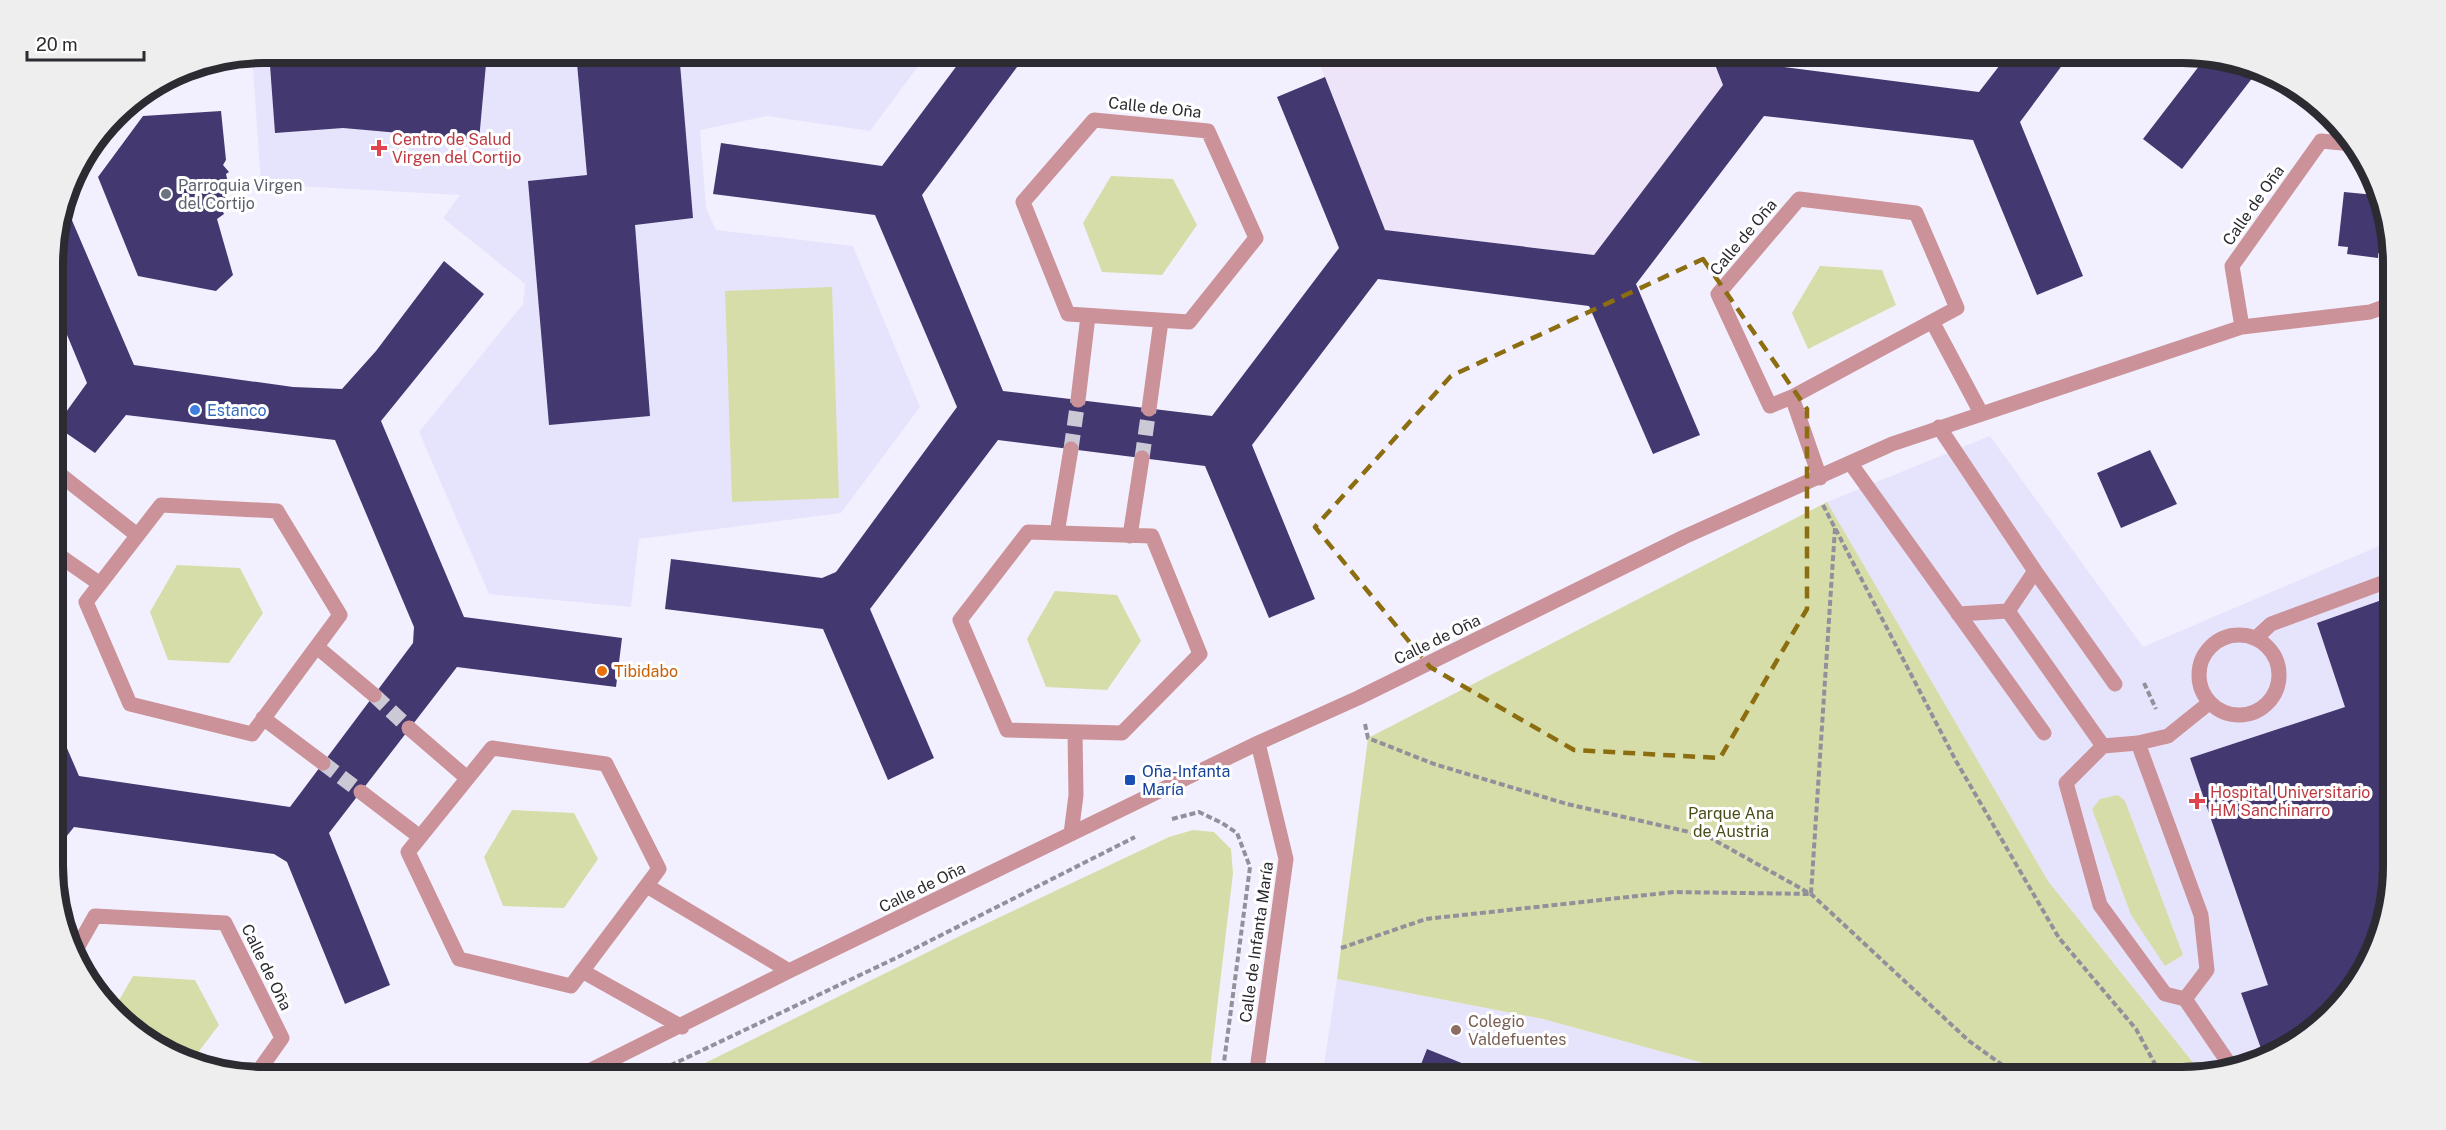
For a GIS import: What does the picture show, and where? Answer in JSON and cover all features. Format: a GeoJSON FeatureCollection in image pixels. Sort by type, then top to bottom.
{"type":"FeatureCollection","features":[{"type":"Feature","properties":{"kind":"street","name":"Calle de Oña"},"geometry":{"type":"LineString","coordinates":[[1094,120],[1208,131],[1256,238],[1189,322],[1161,321],[1068,314],[1023,202],[1094,120]]}},
{"type":"Feature","properties":{"kind":"street","name":"Calle de Oña"},"geometry":{"type":"LineString","coordinates":[[2242,327],[2232,266],[2321,141],[2343,143]]}},
{"type":"Feature","properties":{"kind":"street","name":"Calle de Oña"},"geometry":{"type":"LineString","coordinates":[[1799,199],[1916,213],[1957,308],[1933,323],[1792,397],[1770,406],[1718,294],[1799,199]]}},
{"type":"Feature","properties":{"kind":"street","name":"Calle de Oña"},"geometry":{"type":"LineString","coordinates":[[599,1067],[789,971],[1258,743],[1358,698],[1684,537],[1892,444],[2242,327],[2370,312],[2383,307]]}},
{"type":"Feature","properties":{"kind":"street"},"geometry":{"type":"LineString","coordinates":[[1078,400],[1088,316]]}},
{"type":"Feature","properties":{"kind":"street"},"geometry":{"type":"LineString","coordinates":[[1149,409],[1161,321]]}},
{"type":"Feature","properties":{"kind":"street"},"geometry":{"type":"LineString","coordinates":[[1933,323],[1980,413]]}},
{"type":"Feature","properties":{"kind":"street"},"geometry":{"type":"LineString","coordinates":[[1792,397],[1820,478]]}},
{"type":"Feature","properties":{"kind":"street"},"geometry":{"type":"LineString","coordinates":[[1939,427],[2035,571],[2115,684]]}},
{"type":"Feature","properties":{"kind":"street"},"geometry":{"type":"LineString","coordinates":[[1057,533],[1071,449]]}},
{"type":"Feature","properties":{"kind":"street"},"geometry":{"type":"LineString","coordinates":[[1131,536],[1142,458]]}},
{"type":"Feature","properties":{"kind":"street"},"geometry":{"type":"LineString","coordinates":[[1851,464],[2044,733]]}},
{"type":"Feature","properties":{"kind":"street"},"geometry":{"type":"LineString","coordinates":[[63,477],[137,535]]}},
{"type":"Feature","properties":{"kind":"street"},"geometry":{"type":"LineString","coordinates":[[161,505],[277,511],[340,615],[252,734],[130,704],[86,602],[137,535],[161,505]]}},
{"type":"Feature","properties":{"kind":"street"},"geometry":{"type":"LineString","coordinates":[[1028,532],[1131,536],[1152,536],[1200,654],[1122,733],[1007,730],[960,620],[1028,532]]}},
{"type":"Feature","properties":{"kind":"street"},"geometry":{"type":"LineString","coordinates":[[63,558],[100,584]]}},
{"type":"Feature","properties":{"kind":"street"},"geometry":{"type":"LineString","coordinates":[[2008,611],[2035,571]]}},
{"type":"Feature","properties":{"kind":"street"},"geometry":{"type":"LineString","coordinates":[[2256,638],[2271,624],[2383,583]]}},
{"type":"Feature","properties":{"kind":"street"},"geometry":{"type":"LineString","coordinates":[[1958,614],[2008,611]]}},
{"type":"Feature","properties":{"kind":"street"},"geometry":{"type":"LineString","coordinates":[[2008,611],[2103,746]]}},
{"type":"Feature","properties":{"kind":"street"},"geometry":{"type":"LineString","coordinates":[[2242,634],[2256,638],[2267,645],[2275,656],[2279,668],[2276,693],[2257,712],[2244,715],[2219,711],[2209,703],[2201,691],[2198,678],[2200,664],[2206,651],[2216,641],[2242,634]]}},
{"type":"Feature","properties":{"kind":"street"},"geometry":{"type":"LineString","coordinates":[[317,647],[374,694]]}},
{"type":"Feature","properties":{"kind":"street"},"geometry":{"type":"LineString","coordinates":[[2209,703],[2168,736],[2138,743],[2103,746],[2066,783],[2100,905],[2165,994],[2185,999],[2227,1061]]}},
{"type":"Feature","properties":{"kind":"street"},"geometry":{"type":"LineString","coordinates":[[263,718],[323,763]]}},
{"type":"Feature","properties":{"kind":"street"},"geometry":{"type":"LineString","coordinates":[[409,729],[467,778]]}},
{"type":"Feature","properties":{"kind":"street"},"geometry":{"type":"LineString","coordinates":[[1071,834],[1076,795],[1076,732]]}},
{"type":"Feature","properties":{"kind":"street","name":"Calle de Infanta María"},"geometry":{"type":"LineString","coordinates":[[1257,1067],[1286,858],[1258,743]]}},
{"type":"Feature","properties":{"kind":"street"},"geometry":{"type":"LineString","coordinates":[[2138,743],[2201,915],[2207,970],[2185,999]]}},
{"type":"Feature","properties":{"kind":"street"},"geometry":{"type":"LineString","coordinates":[[492,747],[606,764],[659,869],[571,986],[459,959],[408,852],[467,778],[492,747]]}},
{"type":"Feature","properties":{"kind":"street"},"geometry":{"type":"LineString","coordinates":[[361,792],[420,837]]}},
{"type":"Feature","properties":{"kind":"street"},"geometry":{"type":"LineString","coordinates":[[647,886],[789,971]]}},
{"type":"Feature","properties":{"kind":"street","name":"Calle de Oña"},"geometry":{"type":"LineString","coordinates":[[79,945],[95,916],[225,923],[282,1038],[261,1067]]}},
{"type":"Feature","properties":{"kind":"street"},"geometry":{"type":"LineString","coordinates":[[582,971],[682,1027]]}},
{"type":"Feature","properties":{"kind":"path"},"geometry":{"type":"LineString","coordinates":[[1820,478],[1823,505],[1956,761],[2059,938],[2136,1029],[2157,1067]]}},
{"type":"Feature","properties":{"kind":"path"},"geometry":{"type":"LineString","coordinates":[[1811,894],[1835,528]]}},
{"type":"Feature","properties":{"kind":"path"},"geometry":{"type":"LineString","coordinates":[[2141,677],[2168,736]]}},
{"type":"Feature","properties":{"kind":"path"},"geometry":{"type":"LineString","coordinates":[[1358,698],[1368,738],[1434,764],[1567,804],[1707,836],[1811,894],[1968,1041],[2005,1067]]}},
{"type":"Feature","properties":{"kind":"path"},"geometry":{"type":"LineString","coordinates":[[1171,819],[1199,812],[1222,823],[1238,833],[1250,867],[1223,1067]]}},
{"type":"Feature","properties":{"kind":"path"},"geometry":{"type":"LineString","coordinates":[[667,1067],[898,957],[1139,835]]}},
{"type":"Feature","properties":{"kind":"path"},"geometry":{"type":"LineString","coordinates":[[1341,948],[1426,919],[1674,892],[1811,894]]}},
{"type":"Feature","properties":{"kind":"highlighted area"},"geometry":{"type":"Polygon","coordinates":[[[1703,259],[1807,409],[1807,609],[1720,758],[1574,750],[1430,667],[1315,527],[1451,376],[1703,259]]]}},
{"type":"Feature","properties":{"kind":"shaded area"},"geometry":{"type":"Polygon","coordinates":[[[921,63],[870,131],[767,116],[700,130],[706,208],[716,230],[853,246],[920,407],[841,513],[639,539],[631,607],[489,594],[419,432],[523,304],[525,284],[443,218],[460,195],[261,184],[253,64],[921,63]]]}},
{"type":"Feature","properties":{"kind":"shaded area"},"geometry":{"type":"Polygon","coordinates":[[[1319,63],[1713,63],[1723,85],[1594,255],[1385,230],[1319,63]]]}},
{"type":"Feature","properties":{"kind":"shaded area","name":"Hospital Universitario HM Sanchinarro"},"geometry":{"type":"Polygon","coordinates":[[[1990,436],[2143,647],[2383,544],[2383,866],[2381,892],[2368,943],[2342,988],[2324,1008],[2304,1026],[2259,1052],[2234,1060],[2196,1067],[2048,881],[1827,502],[1990,436]]]}},
{"type":"Feature","properties":{"kind":"shaded area","name":"Colegio Valdefuentes"},"geometry":{"type":"Polygon","coordinates":[[[1337,979],[1543,1019],[1718,1067],[1324,1067],[1337,979]]]}},
{"type":"Feature","properties":{"kind":"green space"},"geometry":{"type":"Polygon","coordinates":[[[1111,176],[1173,179],[1197,225],[1162,275],[1102,272],[1083,223],[1111,176]]]}},
{"type":"Feature","properties":{"kind":"green space"},"geometry":{"type":"Polygon","coordinates":[[[1820,266],[1882,270],[1896,305],[1808,349],[1792,313],[1820,266]]]}},
{"type":"Feature","properties":{"kind":"green space"},"geometry":{"type":"Polygon","coordinates":[[[832,287],[839,498],[732,502],[725,291],[832,287]]]}},
{"type":"Feature","properties":{"kind":"green space","name":"Parque Ana de Austria"},"geometry":{"type":"Polygon","coordinates":[[[1827,502],[2048,881],[2196,1067],[1718,1067],[1543,1019],[1337,979],[1368,738],[1827,502]]]}},
{"type":"Feature","properties":{"kind":"green space"},"geometry":{"type":"Polygon","coordinates":[[[177,565],[240,568],[263,613],[229,663],[168,660],[150,612],[177,565]]]}},
{"type":"Feature","properties":{"kind":"green space"},"geometry":{"type":"Polygon","coordinates":[[[1055,591],[1117,595],[1141,641],[1107,690],[1046,687],[1027,639],[1055,591]]]}},
{"type":"Feature","properties":{"kind":"green space"},"geometry":{"type":"Polygon","coordinates":[[[2118,795],[2125,801],[2183,955],[2165,966],[2131,915],[2092,809],[2100,799],[2118,795]]]}},
{"type":"Feature","properties":{"kind":"green space"},"geometry":{"type":"Polygon","coordinates":[[[512,810],[574,813],[598,859],[564,908],[503,906],[484,857],[512,810]]]}},
{"type":"Feature","properties":{"kind":"green space"},"geometry":{"type":"Polygon","coordinates":[[[1193,830],[1214,832],[1231,849],[1233,873],[1210,1067],[697,1067],[960,936],[1169,837],[1193,830]]]}},
{"type":"Feature","properties":{"kind":"green space"},"geometry":{"type":"Polygon","coordinates":[[[133,976],[195,980],[219,1025],[196,1055],[163,1040],[142,1026],[117,1003],[133,976]]]}},
{"type":"Feature","properties":{"kind":"building"},"geometry":{"type":"Polygon","coordinates":[[[270,63],[486,64],[479,140],[343,128],[275,133],[270,63]]]}},
{"type":"Feature","properties":{"kind":"building"},"geometry":{"type":"Polygon","coordinates":[[[577,63],[680,63],[693,218],[635,225],[650,416],[549,425],[528,181],[587,175],[577,63]]]}},
{"type":"Feature","properties":{"kind":"building"},"geometry":{"type":"Polygon","coordinates":[[[959,63],[1020,63],[922,195],[1003,391],[1212,416],[1339,248],[1277,97],[1325,77],[1385,230],[1594,255],[1723,85],[1714,63],[1768,63],[1769,65],[1979,92],[2001,63],[2064,63],[2020,122],[2083,276],[2037,295],[1973,140],[1764,116],[1636,284],[1700,435],[1653,454],[1589,306],[1378,279],[1252,445],[1315,599],[1269,618],[1205,466],[998,440],[870,609],[934,758],[888,780],[823,629],[665,609],[671,559],[822,578],[836,572],[957,407],[875,215],[713,194],[721,143],[882,166],[959,63]]]}},
{"type":"Feature","properties":{"kind":"building"},"geometry":{"type":"Polygon","coordinates":[[[2200,64],[2221,67],[2254,76],[2182,169],[2143,139],[2200,64]]]}},
{"type":"Feature","properties":{"kind":"building","name":"Parroquia Virgen del Cortijo"},"geometry":{"type":"Polygon","coordinates":[[[221,111],[226,160],[223,165],[229,172],[226,174],[228,183],[225,209],[222,210],[224,214],[217,219],[233,275],[216,291],[138,276],[98,177],[143,116],[221,111]]]}},
{"type":"Feature","properties":{"kind":"building"},"geometry":{"type":"Polygon","coordinates":[[[2344,192],[2370,195],[2376,212],[2382,253],[2378,253],[2378,258],[2347,254],[2348,247],[2338,246],[2344,192]]]}},
{"type":"Feature","properties":{"kind":"building"},"geometry":{"type":"Polygon","coordinates":[[[70,215],[134,365],[293,387],[342,389],[376,351],[444,261],[484,294],[381,421],[464,617],[622,638],[616,687],[457,667],[329,833],[390,985],[345,1004],[287,862],[274,854],[74,827],[63,841],[63,739],[79,776],[290,807],[413,643],[414,627],[335,440],[126,415],[95,453],[63,431],[63,416],[87,383],[63,325],[63,251],[70,215]]]}},
{"type":"Feature","properties":{"kind":"building"},"geometry":{"type":"Polygon","coordinates":[[[2150,450],[2177,504],[2121,528],[2097,473],[2150,450]]]}},
{"type":"Feature","properties":{"kind":"building"},"geometry":{"type":"Polygon","coordinates":[[[2383,600],[2383,866],[2381,892],[2368,943],[2342,988],[2304,1026],[2262,1051],[2241,993],[2268,985],[2190,758],[2345,707],[2317,623],[2383,600]]]}},
{"type":"Feature","properties":{"kind":"building"},"geometry":{"type":"Polygon","coordinates":[[[1427,1049],[1471,1067],[1420,1067],[1427,1049]]]}},
{"type":"Feature","properties":{"kind":"tunnel"},"geometry":{"type":"LineString","coordinates":[[1071,449],[1078,400]]}},
{"type":"Feature","properties":{"kind":"tunnel"},"geometry":{"type":"LineString","coordinates":[[1142,458],[1149,409]]}},
{"type":"Feature","properties":{"kind":"tunnel"},"geometry":{"type":"LineString","coordinates":[[374,695],[409,728]]}},
{"type":"Feature","properties":{"kind":"tunnel"},"geometry":{"type":"LineString","coordinates":[[323,763],[361,792]]}},
{"type":"Feature","properties":{"kind":"place","name":"Centro de Salud Virgen del Cortijo"},"geometry":{"type":"Point","coordinates":[379,148]}},
{"type":"Feature","properties":{"kind":"place","name":"Parroquia Virgen del Cortijo"},"geometry":{"type":"Point","coordinates":[166,194]}},
{"type":"Feature","properties":{"kind":"place","name":"Estanco"},"geometry":{"type":"Point","coordinates":[195,410]}},
{"type":"Feature","properties":{"kind":"place","name":"Tibidabo"},"geometry":{"type":"Point","coordinates":[602,671]}},
{"type":"Feature","properties":{"kind":"place","name":"Oña-Infanta María"},"geometry":{"type":"Point","coordinates":[1130,780]}},
{"type":"Feature","properties":{"kind":"place","name":"Hospital Universitario HM Sanchinarro"},"geometry":{"type":"Point","coordinates":[2197,801]}},
{"type":"Feature","properties":{"kind":"place","name":"Colegio Valdefuentes"},"geometry":{"type":"Point","coordinates":[1456,1030]}}]}
